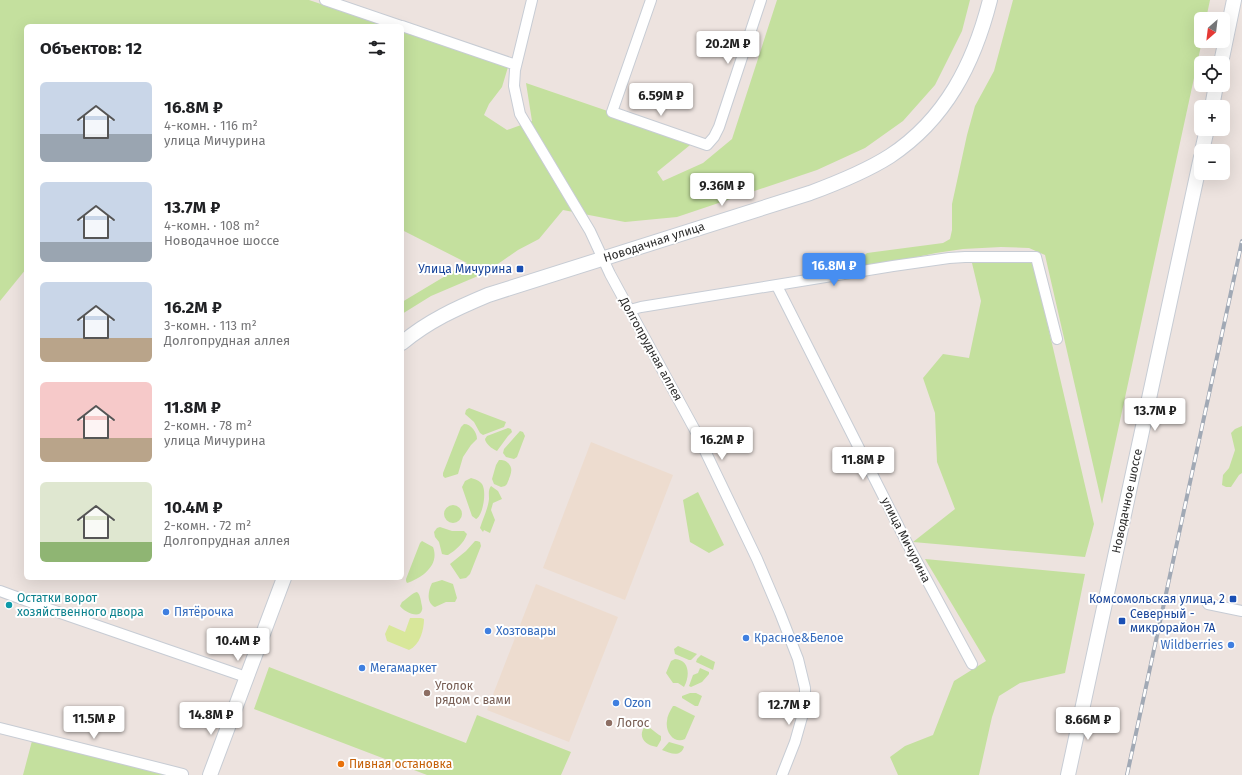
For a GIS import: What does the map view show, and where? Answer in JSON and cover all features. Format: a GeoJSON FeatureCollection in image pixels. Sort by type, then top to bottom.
{"type":"FeatureCollection","features":[{"type":"Feature","properties":{"kind":"street"},"geometry":{"type":"LineString","coordinates":[[325,0],[396,24]]}},
{"type":"Feature","properties":{"kind":"street","name":"Долгопрудная аллея"},"geometry":{"type":"LineString","coordinates":[[532,0],[515,68],[514,86],[520,114],[590,231],[610,274],[696,432],[736,514],[777,605],[798,659],[803,678],[805,698],[804,710],[795,742],[782,775]]}},
{"type":"Feature","properties":{"kind":"street"},"geometry":{"type":"LineString","coordinates":[[651,0],[612,112],[701,146],[707,145],[719,128],[761,0]]}},
{"type":"Feature","properties":{"kind":"street","name":"Новодачная улица"},"geometry":{"type":"LineString","coordinates":[[404,341],[436,319],[460,306],[488,295],[810,193],[845,180],[890,156],[918,134],[943,107],[956,87],[977,44],[990,0]]}},
{"type":"Feature","properties":{"kind":"street"},"geometry":{"type":"LineString","coordinates":[[1222,56],[1234,0]]}},
{"type":"Feature","properties":{"kind":"street"},"geometry":{"type":"LineString","coordinates":[[404,27],[515,68]]}},
{"type":"Feature","properties":{"kind":"street","name":"Новодачное шоссе"},"geometry":{"type":"LineString","coordinates":[[1068,775],[1196,180]]}},
{"type":"Feature","properties":{"kind":"street"},"geometry":{"type":"LineString","coordinates":[[630,310],[949,258],[1036,257],[1058,339]]}},
{"type":"Feature","properties":{"kind":"street","name":"улица Мичурина"},"geometry":{"type":"LineString","coordinates":[[777,286],[908,545],[972,664]]}},
{"type":"Feature","properties":{"kind":"street"},"geometry":{"type":"LineString","coordinates":[[210,775],[283,580]]}},
{"type":"Feature","properties":{"kind":"street"},"geometry":{"type":"LineString","coordinates":[[0,591],[246,677]]}},
{"type":"Feature","properties":{"kind":"street"},"geometry":{"type":"LineString","coordinates":[[1208,604],[1242,611]]}},
{"type":"Feature","properties":{"kind":"street"},"geometry":{"type":"LineString","coordinates":[[0,728],[183,774]]}},
{"type":"Feature","properties":{"kind":"shaded area"},"geometry":{"type":"Polygon","coordinates":[[[591,442],[673,475],[625,600],[543,568],[591,442]]]}},
{"type":"Feature","properties":{"kind":"shaded area"},"geometry":{"type":"Polygon","coordinates":[[[536,584],[618,617],[569,742],[487,710],[536,584]]]}},
{"type":"Feature","properties":{"kind":"green space"},"geometry":{"type":"Polygon","coordinates":[[[0,0],[309,0],[380,24],[24,24],[24,271],[0,301],[0,0]]]}},
{"type":"Feature","properties":{"kind":"green space"},"geometry":{"type":"Polygon","coordinates":[[[777,0],[970,0],[962,31],[935,85],[903,121],[865,148],[817,170],[677,217],[625,222],[563,210],[539,239],[518,250],[485,273],[431,296],[404,313],[404,301],[467,263],[404,231],[404,32],[508,67],[502,87],[489,104],[484,115],[507,130],[532,121],[526,83],[695,141],[657,172],[663,181],[703,163],[732,139],[777,0]]]}},
{"type":"Feature","properties":{"kind":"green space"},"geometry":{"type":"Polygon","coordinates":[[[1013,0],[1210,0],[1207,12],[1194,12],[1194,48],[1200,48],[1199,56],[1194,56],[1194,78],[1102,504],[1045,255],[1029,248],[1001,247],[963,249],[878,265],[859,267],[858,261],[867,253],[943,243],[950,239],[952,230],[952,204],[967,135],[975,106],[994,71],[1013,0]]]}},
{"type":"Feature","properties":{"kind":"green space"},"geometry":{"type":"Polygon","coordinates":[[[1033,262],[1094,524],[1085,557],[913,542],[955,509],[937,462],[935,413],[923,378],[943,354],[969,358],[981,301],[972,263],[1033,262]]]}},
{"type":"Feature","properties":{"kind":"green space"},"geometry":{"type":"Polygon","coordinates":[[[469,408],[506,422],[504,427],[483,435],[480,433],[474,422],[465,414],[466,410],[469,408]]]}},
{"type":"Feature","properties":{"kind":"green space"},"geometry":{"type":"Polygon","coordinates":[[[464,424],[469,425],[473,429],[477,439],[463,457],[458,474],[445,478],[443,473],[461,427],[464,424]]]}},
{"type":"Feature","properties":{"kind":"green space"},"geometry":{"type":"Polygon","coordinates":[[[1242,426],[1242,473],[1231,487],[1226,487],[1222,485],[1223,475],[1229,468],[1235,450],[1231,433],[1235,429],[1242,426]]]}},
{"type":"Feature","properties":{"kind":"green space"},"geometry":{"type":"Polygon","coordinates":[[[508,428],[511,429],[512,432],[497,451],[486,442],[485,439],[487,436],[508,428]]]}},
{"type":"Feature","properties":{"kind":"green space"},"geometry":{"type":"Polygon","coordinates":[[[520,431],[523,432],[525,436],[517,457],[514,459],[506,457],[503,453],[504,449],[520,431]]]}},
{"type":"Feature","properties":{"kind":"green space"},"geometry":{"type":"Polygon","coordinates":[[[499,460],[504,460],[507,462],[511,468],[507,484],[501,487],[494,484],[492,479],[499,460]]]}},
{"type":"Feature","properties":{"kind":"green space"},"geometry":{"type":"Polygon","coordinates":[[[471,478],[481,483],[484,492],[481,513],[476,519],[472,516],[462,487],[465,481],[471,478]]]}},
{"type":"Feature","properties":{"kind":"green space"},"geometry":{"type":"Polygon","coordinates":[[[491,486],[498,491],[502,499],[493,503],[491,510],[495,520],[490,533],[484,530],[483,532],[480,528],[488,506],[489,491],[491,486]]]}},
{"type":"Feature","properties":{"kind":"green space"},"geometry":{"type":"Polygon","coordinates":[[[698,492],[724,545],[709,553],[690,542],[683,500],[698,492]]]}},
{"type":"Feature","properties":{"kind":"green space"},"geometry":{"type":"Polygon","coordinates":[[[453,505],[459,508],[462,514],[459,520],[453,523],[447,520],[444,514],[447,508],[453,505]]]}},
{"type":"Feature","properties":{"kind":"green space"},"geometry":{"type":"Polygon","coordinates":[[[440,527],[452,531],[464,531],[467,534],[459,546],[448,555],[442,554],[439,542],[435,537],[434,532],[440,527]]]}},
{"type":"Feature","properties":{"kind":"green space"},"geometry":{"type":"Polygon","coordinates":[[[422,541],[433,547],[435,554],[434,560],[432,565],[424,574],[407,583],[406,579],[422,541]]]}},
{"type":"Feature","properties":{"kind":"green space"},"geometry":{"type":"Polygon","coordinates":[[[475,541],[480,542],[481,546],[470,574],[466,578],[460,579],[450,564],[466,551],[475,541]]]}},
{"type":"Feature","properties":{"kind":"green space"},"geometry":{"type":"Polygon","coordinates":[[[925,559],[1085,574],[1065,673],[1020,683],[999,696],[992,717],[979,775],[898,775],[890,757],[905,746],[933,735],[954,681],[986,661],[925,559]]]}},
{"type":"Feature","properties":{"kind":"green space"},"geometry":{"type":"Polygon","coordinates":[[[442,580],[453,584],[457,598],[455,602],[446,602],[435,607],[429,600],[430,590],[432,583],[442,580]]]}},
{"type":"Feature","properties":{"kind":"green space"},"geometry":{"type":"Polygon","coordinates":[[[417,592],[420,597],[422,609],[421,613],[411,614],[400,606],[402,602],[417,592]]]}},
{"type":"Feature","properties":{"kind":"green space"},"geometry":{"type":"Polygon","coordinates":[[[410,618],[424,619],[419,641],[413,648],[409,650],[387,641],[385,634],[389,625],[405,632],[410,618]]]}},
{"type":"Feature","properties":{"kind":"green space"},"geometry":{"type":"Polygon","coordinates":[[[678,646],[697,654],[689,660],[675,654],[674,649],[678,646]]]}},
{"type":"Feature","properties":{"kind":"green space"},"geometry":{"type":"Polygon","coordinates":[[[701,655],[715,662],[713,670],[696,662],[701,655]]]}},
{"type":"Feature","properties":{"kind":"green space"},"geometry":{"type":"Polygon","coordinates":[[[675,659],[684,662],[686,665],[688,674],[684,687],[678,683],[673,683],[666,673],[671,661],[675,659]]]}},
{"type":"Feature","properties":{"kind":"green space"},"geometry":{"type":"Polygon","coordinates":[[[269,667],[466,743],[477,715],[571,752],[561,775],[427,775],[254,709],[269,667]]]}},
{"type":"Feature","properties":{"kind":"green space"},"geometry":{"type":"Polygon","coordinates":[[[700,668],[709,672],[709,674],[702,682],[691,687],[689,686],[693,675],[698,673],[700,668]]]}},
{"type":"Feature","properties":{"kind":"green space"},"geometry":{"type":"Polygon","coordinates":[[[690,693],[696,693],[702,696],[698,706],[695,706],[682,698],[682,696],[690,693]]]}},
{"type":"Feature","properties":{"kind":"green space"},"geometry":{"type":"Polygon","coordinates":[[[673,706],[695,716],[685,739],[677,740],[671,736],[667,729],[668,717],[673,706]]]}},
{"type":"Feature","properties":{"kind":"green space"},"geometry":{"type":"Polygon","coordinates":[[[645,726],[661,736],[661,740],[657,747],[646,742],[642,737],[645,726]]]}},
{"type":"Feature","properties":{"kind":"green space"},"geometry":{"type":"Polygon","coordinates":[[[32,741],[167,775],[23,775],[32,741]]]}},
{"type":"Feature","properties":{"kind":"green space"},"geometry":{"type":"Polygon","coordinates":[[[669,742],[684,747],[680,753],[677,754],[662,750],[669,742]]]}},
{"type":"Feature","properties":{"kind":"railway"},"geometry":{"type":"LineString","coordinates":[[1127,775],[1242,241]]}},
{"type":"Feature","properties":{"kind":"place","name":"Улица Мичурина"},"geometry":{"type":"Point","coordinates":[520,269]}},
{"type":"Feature","properties":{"kind":"place","name":"Комсомольская улица, 2"},"geometry":{"type":"Point","coordinates":[1233,599]}},
{"type":"Feature","properties":{"kind":"place","name":"Остатки ворот хозяйственного двора"},"geometry":{"type":"Point","coordinates":[9,605]}},
{"type":"Feature","properties":{"kind":"place","name":"Пятёрочка"},"geometry":{"type":"Point","coordinates":[166,612]}},
{"type":"Feature","properties":{"kind":"place","name":"Северный - микрорайон 7А"},"geometry":{"type":"Point","coordinates":[1122,621]}},
{"type":"Feature","properties":{"kind":"place","name":"Хозтовары"},"geometry":{"type":"Point","coordinates":[488,631]}},
{"type":"Feature","properties":{"kind":"place","name":"Красное&Белое"},"geometry":{"type":"Point","coordinates":[746,638]}},
{"type":"Feature","properties":{"kind":"place","name":"Wildberries"},"geometry":{"type":"Point","coordinates":[1231,645]}},
{"type":"Feature","properties":{"kind":"place","name":"Мегамаркет"},"geometry":{"type":"Point","coordinates":[362,668]}},
{"type":"Feature","properties":{"kind":"place","name":"Уголок рядом с вами"},"geometry":{"type":"Point","coordinates":[427,693]}},
{"type":"Feature","properties":{"kind":"place","name":"Ozon"},"geometry":{"type":"Point","coordinates":[616,703]}},
{"type":"Feature","properties":{"kind":"place","name":"Логос"},"geometry":{"type":"Point","coordinates":[609,723]}},
{"type":"Feature","properties":{"kind":"place","name":"Пивная остановка"},"geometry":{"type":"Point","coordinates":[341,764]}}]}
